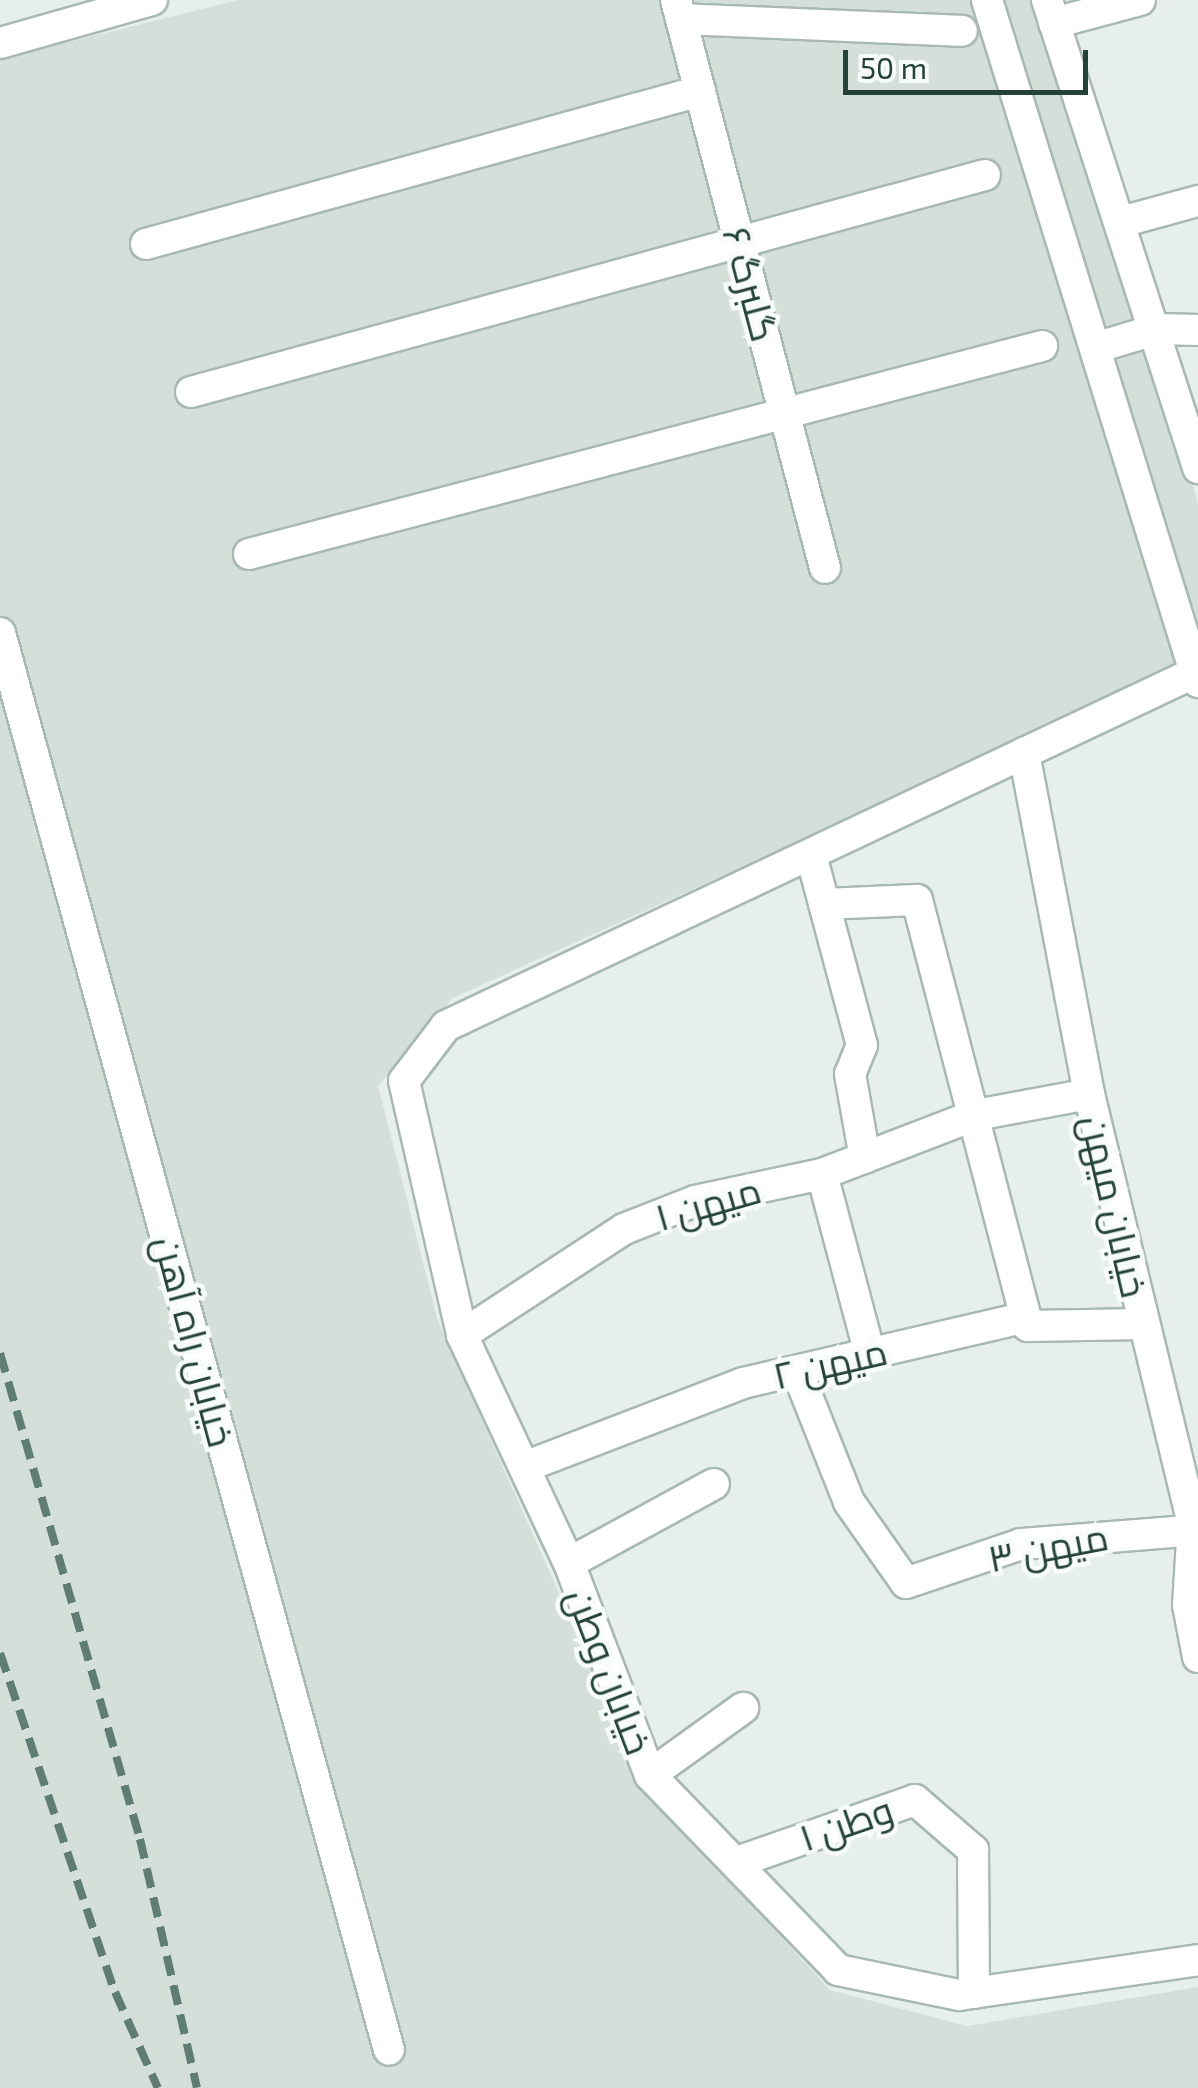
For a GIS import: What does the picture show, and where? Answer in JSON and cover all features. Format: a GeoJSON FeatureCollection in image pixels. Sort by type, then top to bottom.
{"type":"FeatureCollection","features":[{"type":"Feature","properties":{"kind":"street"},"geometry":{"type":"LineString","coordinates":[[0,43],[152,0]]}},
{"type":"Feature","properties":{"kind":"street"},"geometry":{"type":"LineString","coordinates":[[865,1158],[850,1074],[862,1045],[811,854],[1197,675],[987,0]]}},
{"type":"Feature","properties":{"kind":"street"},"geometry":{"type":"LineString","coordinates":[[1140,0],[1050,11],[1158,329],[1198,468]]}},
{"type":"Feature","properties":{"kind":"street"},"geometry":{"type":"LineString","coordinates":[[678,10],[962,31]]}},
{"type":"Feature","properties":{"kind":"street","name":"گلبرگ ۶"},"geometry":{"type":"LineString","coordinates":[[678,10],[825,568]]}},
{"type":"Feature","properties":{"kind":"street"},"geometry":{"type":"LineString","coordinates":[[146,244],[700,91]]}},
{"type":"Feature","properties":{"kind":"street"},"geometry":{"type":"LineString","coordinates":[[191,392],[985,175]]}},
{"type":"Feature","properties":{"kind":"street"},"geometry":{"type":"LineString","coordinates":[[1121,222],[1198,201]]}},
{"type":"Feature","properties":{"kind":"street"},"geometry":{"type":"LineString","coordinates":[[1098,347],[1158,329],[1198,330]]}},
{"type":"Feature","properties":{"kind":"street"},"geometry":{"type":"LineString","coordinates":[[249,554],[1042,346]]}},
{"type":"Feature","properties":{"kind":"street","name":"خیابان راه آهن"},"geometry":{"type":"LineString","coordinates":[[0,633],[389,2050]]}},
{"type":"Feature","properties":{"kind":"street","name":"خیابان میهن"},"geometry":{"type":"LineString","coordinates":[[1024,752],[1089,1094],[1196,1527],[1188,1605],[1198,1658]]}},
{"type":"Feature","properties":{"kind":"street","name":"خیابان وطن"},"geometry":{"type":"LineString","coordinates":[[811,854],[446,1026],[404,1081],[462,1335],[527,1466],[569,1564],[650,1775],[740,1862],[838,1970],[974,1993],[1198,1960]]}},
{"type":"Feature","properties":{"kind":"street"},"geometry":{"type":"LineString","coordinates":[[824,904],[917,900],[1028,1326]]}},
{"type":"Feature","properties":{"kind":"street","name":"میهن ۱"},"geometry":{"type":"LineString","coordinates":[[462,1335],[624,1229],[695,1201],[822,1174],[976,1115],[1089,1094]]}},
{"type":"Feature","properties":{"kind":"street"},"geometry":{"type":"LineString","coordinates":[[822,1174],[870,1354]]}},
{"type":"Feature","properties":{"kind":"street","name":"میهن ۲"},"geometry":{"type":"LineString","coordinates":[[527,1466],[797,1371],[1019,1319],[1028,1326],[1143,1324]]}},
{"type":"Feature","properties":{"kind":"street","name":"میهن ۳"},"geometry":{"type":"LineString","coordinates":[[797,1371],[849,1502],[906,1583],[1021,1544],[1196,1527]]}},
{"type":"Feature","properties":{"kind":"street"},"geometry":{"type":"LineString","coordinates":[[569,1564],[714,1484]]}},
{"type":"Feature","properties":{"kind":"street"},"geometry":{"type":"LineString","coordinates":[[650,1775],[743,1708]]}},
{"type":"Feature","properties":{"kind":"street","name":"وطن ۱"},"geometry":{"type":"LineString","coordinates":[[740,1862],[916,1800],[973,1850],[974,1993]]}},
{"type":"Feature","properties":{"kind":"shaded area"},"geometry":{"type":"Polygon","coordinates":[[[238,0],[1060,0],[1198,504],[1198,660],[453,998],[378,1086],[438,1321],[647,1791],[830,1990],[967,2026],[1198,1987],[1198,2088],[0,2088],[0,59],[238,0]]]}},
{"type":"Feature","properties":{"kind":"railway"},"geometry":{"type":"LineString","coordinates":[[0,1353],[140,1839],[197,2088]]}},
{"type":"Feature","properties":{"kind":"railway"},"geometry":{"type":"LineString","coordinates":[[0,1653],[115,1992],[158,2088]]}}]}
